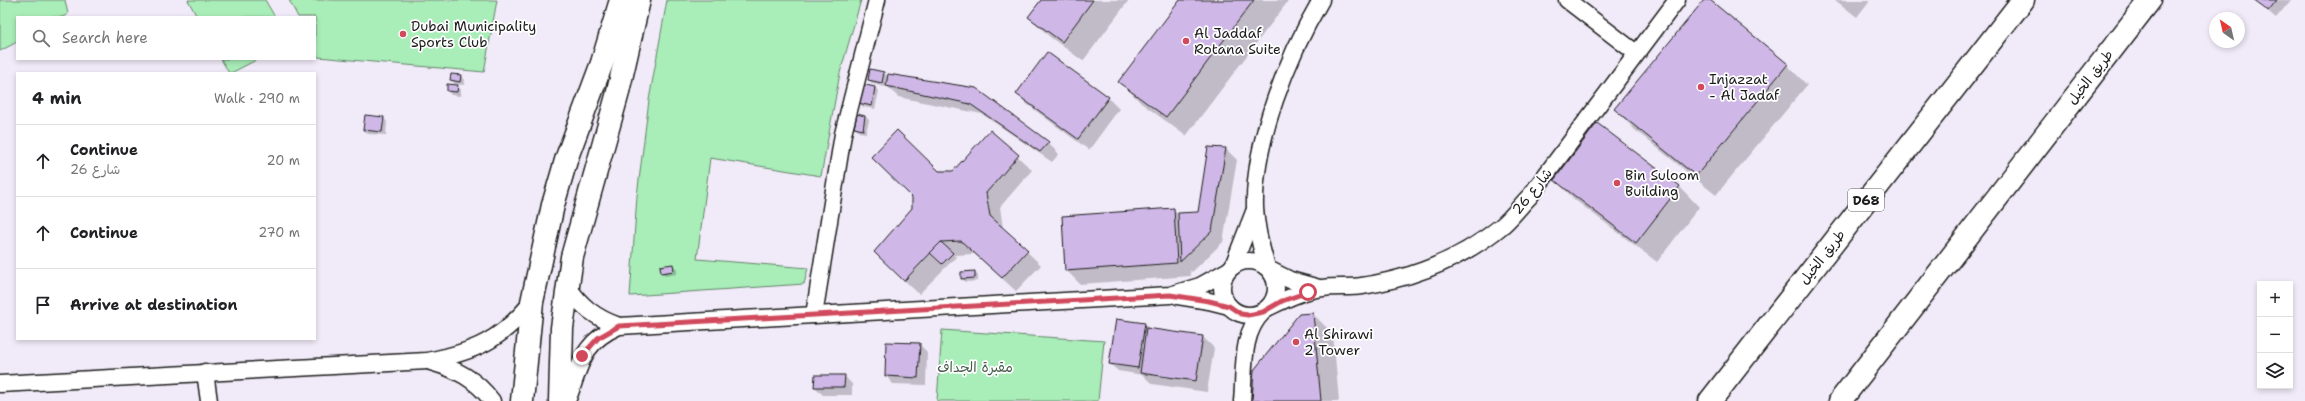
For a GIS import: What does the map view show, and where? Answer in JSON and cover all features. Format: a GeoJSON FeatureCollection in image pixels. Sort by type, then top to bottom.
{"type":"FeatureCollection","features":[{"type":"Feature","properties":{"kind":"main road"},"geometry":{"type":"LineString","coordinates":[[522,401],[532,302],[553,205],[567,157],[602,63],[621,0]]}},
{"type":"Feature","properties":{"kind":"main road"},"geometry":{"type":"LineString","coordinates":[[560,401],[561,342],[567,285],[578,230],[611,117],[639,0]]}},
{"type":"Feature","properties":{"kind":"main road","name":"طريق الخيل"},"geometry":{"type":"LineString","coordinates":[[1710,401],[2023,0]]}},
{"type":"Feature","properties":{"kind":"main road","name":"طريق الخيل"},"geometry":{"type":"LineString","coordinates":[[1840,401],[2150,0]]}},
{"type":"Feature","properties":{"kind":"street"},"geometry":{"type":"LineString","coordinates":[[814,315],[843,134],[877,0]]}},
{"type":"Feature","properties":{"kind":"street"},"geometry":{"type":"LineString","coordinates":[[1242,401],[1246,339],[1250,329],[1266,310],[1276,293],[1276,284],[1268,269],[1259,238],[1255,207],[1258,174],[1274,105],[1300,40],[1321,0]]}},
{"type":"Feature","properties":{"kind":"street"},"geometry":{"type":"LineString","coordinates":[[1567,0],[1636,53]]}},
{"type":"Feature","properties":{"kind":"street","name":"شارع 26"},"geometry":{"type":"LineString","coordinates":[[1268,269],[1300,284],[1322,288],[1362,286],[1400,278],[1437,265],[1472,247],[1503,224],[1530,196],[1677,0]]}},
{"type":"Feature","properties":{"kind":"street"},"geometry":{"type":"LineString","coordinates":[[1246,350],[1232,309],[1222,293],[1222,286],[1255,207]]}},
{"type":"Feature","properties":{"kind":"street"},"geometry":{"type":"LineString","coordinates":[[1170,295],[1200,286],[1239,263],[1254,261],[1268,269]]}},
{"type":"Feature","properties":{"kind":"street"},"geometry":{"type":"LineString","coordinates":[[567,285],[583,307],[600,319],[619,326],[1170,295],[1209,301],[1248,315],[1266,310]]}},
{"type":"Feature","properties":{"kind":"street","name":"شارع 26"},"geometry":{"type":"LineString","coordinates":[[1266,310],[1295,296],[1322,288]]}},
{"type":"Feature","properties":{"kind":"street"},"geometry":{"type":"LineString","coordinates":[[0,384],[428,361],[476,349],[492,340],[516,321],[532,302]]}},
{"type":"Feature","properties":{"kind":"street"},"geometry":{"type":"LineString","coordinates":[[568,401],[582,356],[598,338],[619,326]]}},
{"type":"Feature","properties":{"kind":"street"},"geometry":{"type":"LineString","coordinates":[[428,361],[449,367],[469,378],[485,392],[492,401]]}},
{"type":"Feature","properties":{"kind":"street"},"geometry":{"type":"LineString","coordinates":[[205,372],[209,401]]}},
{"type":"Feature","properties":{"kind":"green space"},"geometry":{"type":"Polygon","coordinates":[[[0,0],[65,0],[68,14],[65,16],[16,16],[16,43],[0,51],[0,0]]]}},
{"type":"Feature","properties":{"kind":"green space"},"geometry":{"type":"Polygon","coordinates":[[[188,0],[265,0],[274,16],[196,16],[188,0]]]}},
{"type":"Feature","properties":{"kind":"green space","name":"Dubai Municipality Sports Club"},"geometry":{"type":"Polygon","coordinates":[[[289,0],[497,0],[484,72],[318,57],[316,53],[316,16],[297,16],[289,0]]]}},
{"type":"Feature","properties":{"kind":"green space"},"geometry":{"type":"Polygon","coordinates":[[[667,0],[861,0],[840,73],[821,176],[710,158],[697,259],[808,268],[804,284],[630,296],[637,196],[649,100],[667,0]]]}},
{"type":"Feature","properties":{"kind":"green space"},"geometry":{"type":"Polygon","coordinates":[[[222,60],[256,60],[233,72],[228,72],[222,60]]]}},
{"type":"Feature","properties":{"kind":"green space","name":"مقبرة الجداف"},"geometry":{"type":"Polygon","coordinates":[[[942,330],[1104,341],[1098,401],[937,401],[942,330]]]}},
{"type":"Feature","properties":{"kind":"building"},"geometry":{"type":"Polygon","coordinates":[[[1041,0],[1093,0],[1062,42],[1028,17],[1041,0]]]}},
{"type":"Feature","properties":{"kind":"building","name":"Al Jaddaf Rotana Suite"},"geometry":{"type":"Polygon","coordinates":[[[1180,0],[1254,0],[1166,117],[1118,82],[1180,0]]]}},
{"type":"Feature","properties":{"kind":"building","name":"Injazzat - Al Jadaf"},"geometry":{"type":"Polygon","coordinates":[[[1704,0],[1710,0],[1788,64],[1696,176],[1614,109],[1704,0]]]}},
{"type":"Feature","properties":{"kind":"building"},"geometry":{"type":"Polygon","coordinates":[[[2253,0],[2277,0],[2268,11],[2253,0]]]}},
{"type":"Feature","properties":{"kind":"building"},"geometry":{"type":"Polygon","coordinates":[[[1047,52],[1109,97],[1078,139],[1016,94],[1047,52]]]}},
{"type":"Feature","properties":{"kind":"building"},"geometry":{"type":"Polygon","coordinates":[[[870,69],[884,72],[882,83],[868,80],[870,69]]]}},
{"type":"Feature","properties":{"kind":"building"},"geometry":{"type":"Polygon","coordinates":[[[451,74],[461,75],[460,82],[450,80],[451,74]]]}},
{"type":"Feature","properties":{"kind":"building"},"geometry":{"type":"Polygon","coordinates":[[[888,74],[976,88],[1049,142],[1040,152],[970,104],[886,86],[888,74]]]}},
{"type":"Feature","properties":{"kind":"building"},"geometry":{"type":"Polygon","coordinates":[[[447,84],[458,85],[457,92],[447,91],[447,84]]]}},
{"type":"Feature","properties":{"kind":"building"},"geometry":{"type":"Polygon","coordinates":[[[861,84],[875,87],[872,106],[858,103],[861,84]]]}},
{"type":"Feature","properties":{"kind":"building"},"geometry":{"type":"Polygon","coordinates":[[[857,114],[865,116],[863,130],[854,128],[857,114]]]}},
{"type":"Feature","properties":{"kind":"building"},"geometry":{"type":"Polygon","coordinates":[[[365,115],[384,117],[382,132],[363,130],[365,115]]]}},
{"type":"Feature","properties":{"kind":"building","name":"Bin Suloom Building"},"geometry":{"type":"Polygon","coordinates":[[[1597,123],[1680,186],[1636,243],[1554,180],[1597,123]]]}},
{"type":"Feature","properties":{"kind":"building"},"geometry":{"type":"Polygon","coordinates":[[[897,130],[939,171],[953,171],[990,130],[1019,155],[986,193],[990,216],[1028,250],[1002,278],[961,241],[941,242],[904,281],[874,252],[912,208],[912,197],[871,157],[897,130]]]}},
{"type":"Feature","properties":{"kind":"building"},"geometry":{"type":"Polygon","coordinates":[[[1208,147],[1226,148],[1212,231],[1180,262],[1178,213],[1198,212],[1208,147]]]}},
{"type":"Feature","properties":{"kind":"building"},"geometry":{"type":"Polygon","coordinates":[[[1174,208],[1177,263],[1065,271],[1062,216],[1174,208]]]}},
{"type":"Feature","properties":{"kind":"building"},"geometry":{"type":"Polygon","coordinates":[[[941,242],[953,253],[942,264],[930,253],[941,242]]]}},
{"type":"Feature","properties":{"kind":"building"},"geometry":{"type":"Polygon","coordinates":[[[673,264],[674,271],[661,273],[660,266],[673,264]]]}},
{"type":"Feature","properties":{"kind":"building"},"geometry":{"type":"Polygon","coordinates":[[[975,271],[975,278],[961,279],[961,272],[975,271]]]}},
{"type":"Feature","properties":{"kind":"building","name":"Al Shirawi 2 Tower"},"geometry":{"type":"Polygon","coordinates":[[[1313,313],[1321,401],[1252,401],[1254,370],[1299,314],[1313,313]]]}},
{"type":"Feature","properties":{"kind":"building"},"geometry":{"type":"Polygon","coordinates":[[[1116,319],[1145,323],[1138,368],[1109,364],[1116,319]]]}},
{"type":"Feature","properties":{"kind":"building"},"geometry":{"type":"Polygon","coordinates":[[[1146,328],[1203,336],[1196,381],[1140,373],[1146,328]]]}},
{"type":"Feature","properties":{"kind":"building"},"geometry":{"type":"Polygon","coordinates":[[[886,342],[920,343],[918,378],[885,376],[886,342]]]}},
{"type":"Feature","properties":{"kind":"building"},"geometry":{"type":"Polygon","coordinates":[[[815,375],[845,375],[844,387],[814,387],[815,375]]]}},
{"type":"Feature","properties":{"kind":"place","name":"Dubai Municipality Sports Club"},"geometry":{"type":"Point","coordinates":[403,34]}},
{"type":"Feature","properties":{"kind":"place","name":"Al Jaddaf Rotana Suite"},"geometry":{"type":"Point","coordinates":[1186,41]}},
{"type":"Feature","properties":{"kind":"place","name":"Injazzat - Al Jadaf"},"geometry":{"type":"Point","coordinates":[1701,87]}},
{"type":"Feature","properties":{"kind":"place","name":"Bin Suloom Building"},"geometry":{"type":"Point","coordinates":[1617,183]}},
{"type":"Feature","properties":{"kind":"place","name":"Al Shirawi 2 Tower"},"geometry":{"type":"Point","coordinates":[1296,342]}},
{"type":"Feature","properties":{"kind":"route"},"geometry":{"type":"LineString","coordinates":[[582,356],[589,346],[598,338],[619,326],[1170,295],[1197,298],[1229,306],[1234,311],[1248,315],[1263,312],[1269,307],[1282,301],[1308,292]]}}]}
